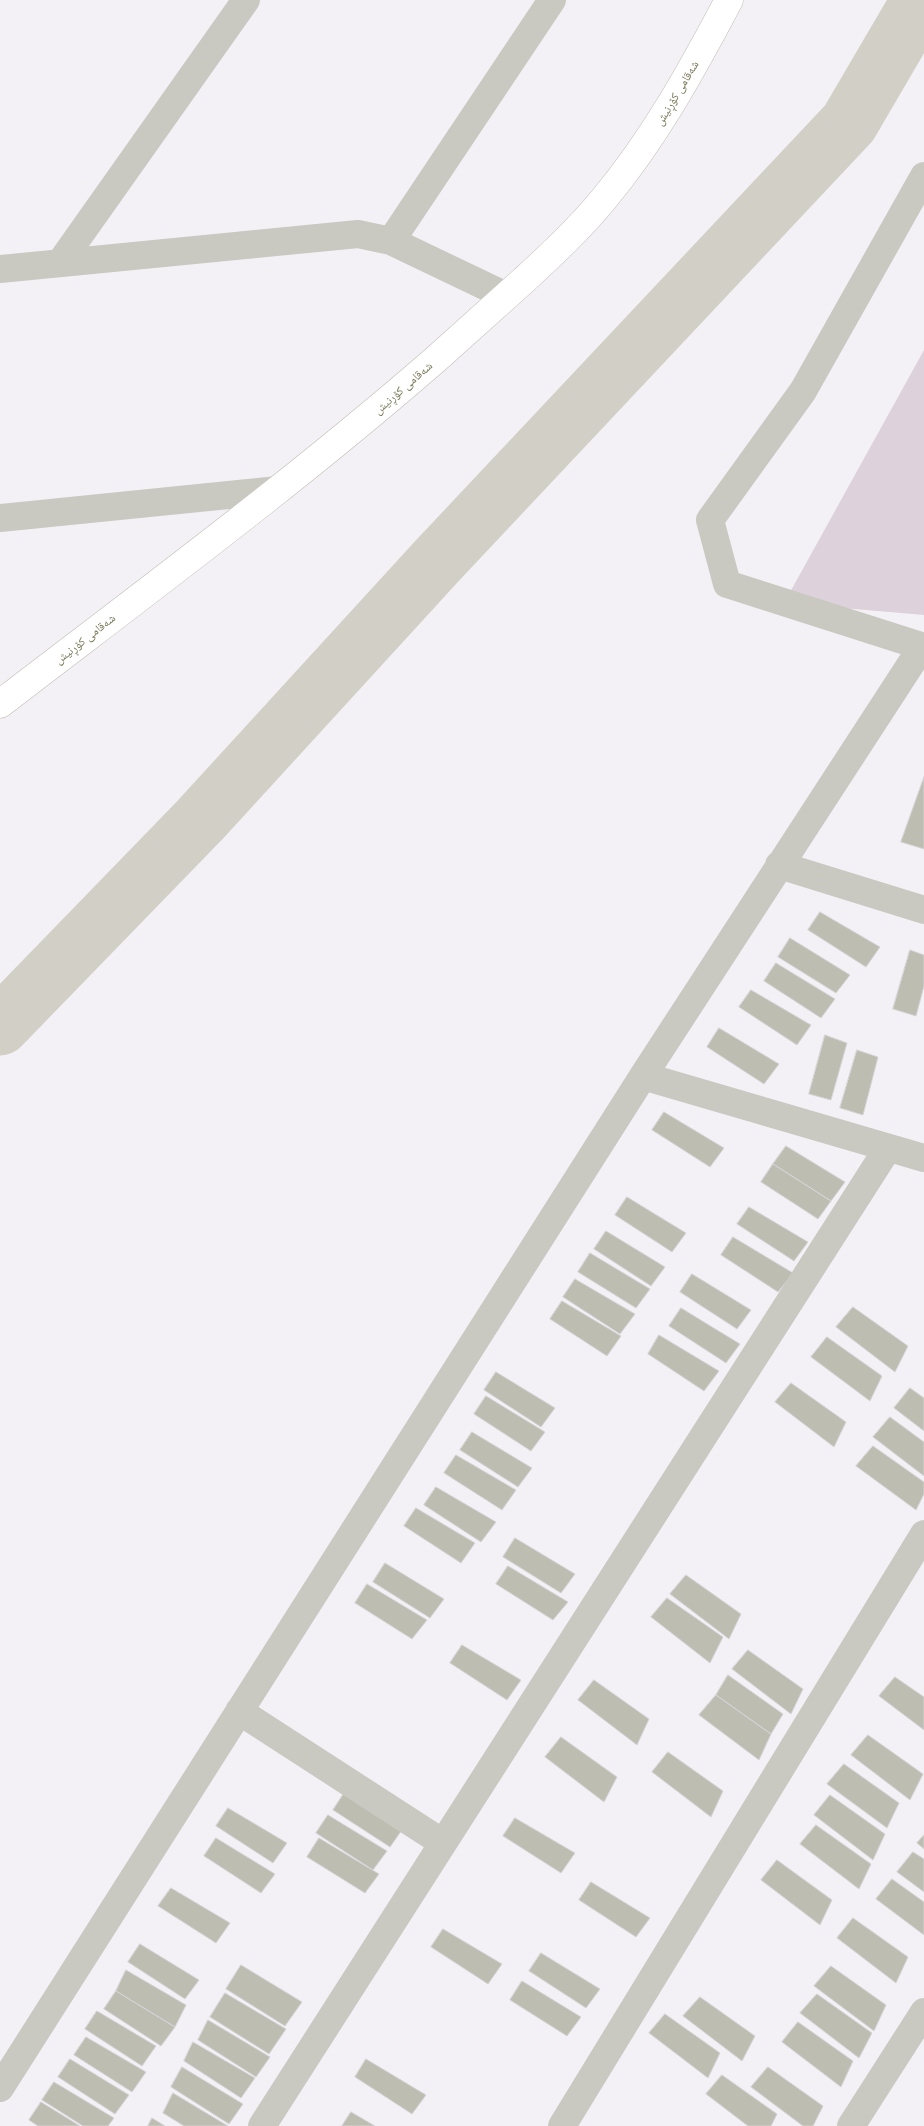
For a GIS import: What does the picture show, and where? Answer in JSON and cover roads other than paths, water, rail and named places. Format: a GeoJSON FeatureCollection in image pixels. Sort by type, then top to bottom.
{"type":"FeatureCollection","features":[{"type":"Feature","properties":{"kind":"main road","name":"شەقامی کۆڕنیش"},"geometry":{"type":"LineString","coordinates":[[0,704],[278,490],[372,414],[573,235],[630,166],[690,73],[729,0]]}},
{"type":"Feature","properties":{"kind":"street"},"geometry":{"type":"LineString","coordinates":[[60,263],[246,0]]}},
{"type":"Feature","properties":{"kind":"street"},"geometry":{"type":"LineString","coordinates":[[391,241],[552,0]]}},
{"type":"Feature","properties":{"kind":"street"},"geometry":{"type":"LineString","coordinates":[[0,2088],[643,1076],[923,647],[727,584],[710,520],[803,391],[924,176]]}},
{"type":"Feature","properties":{"kind":"street"},"geometry":{"type":"LineString","coordinates":[[0,269],[358,234],[391,241],[506,296]]}},
{"type":"Feature","properties":{"kind":"street"},"geometry":{"type":"LineString","coordinates":[[0,518],[278,490]]}},
{"type":"Feature","properties":{"kind":"street"},"geometry":{"type":"LineString","coordinates":[[779,865],[924,910]]}},
{"type":"Feature","properties":{"kind":"street"},"geometry":{"type":"LineString","coordinates":[[643,1076],[924,1158]]}},
{"type":"Feature","properties":{"kind":"street"},"geometry":{"type":"LineString","coordinates":[[262,2126],[888,1148]]}},
{"type":"Feature","properties":{"kind":"street"},"geometry":{"type":"LineString","coordinates":[[562,2126],[924,1534]]}},
{"type":"Feature","properties":{"kind":"street"},"geometry":{"type":"LineString","coordinates":[[239,1711],[443,1843]]}},
{"type":"Feature","properties":{"kind":"street"},"geometry":{"type":"LineString","coordinates":[[851,2126],[924,2012]]}},
{"type":"Feature","properties":{"kind":"waterway"},"geometry":{"type":"LineString","coordinates":[[0,1026],[200,820],[437,561],[849,123],[921,0]]}}]}
